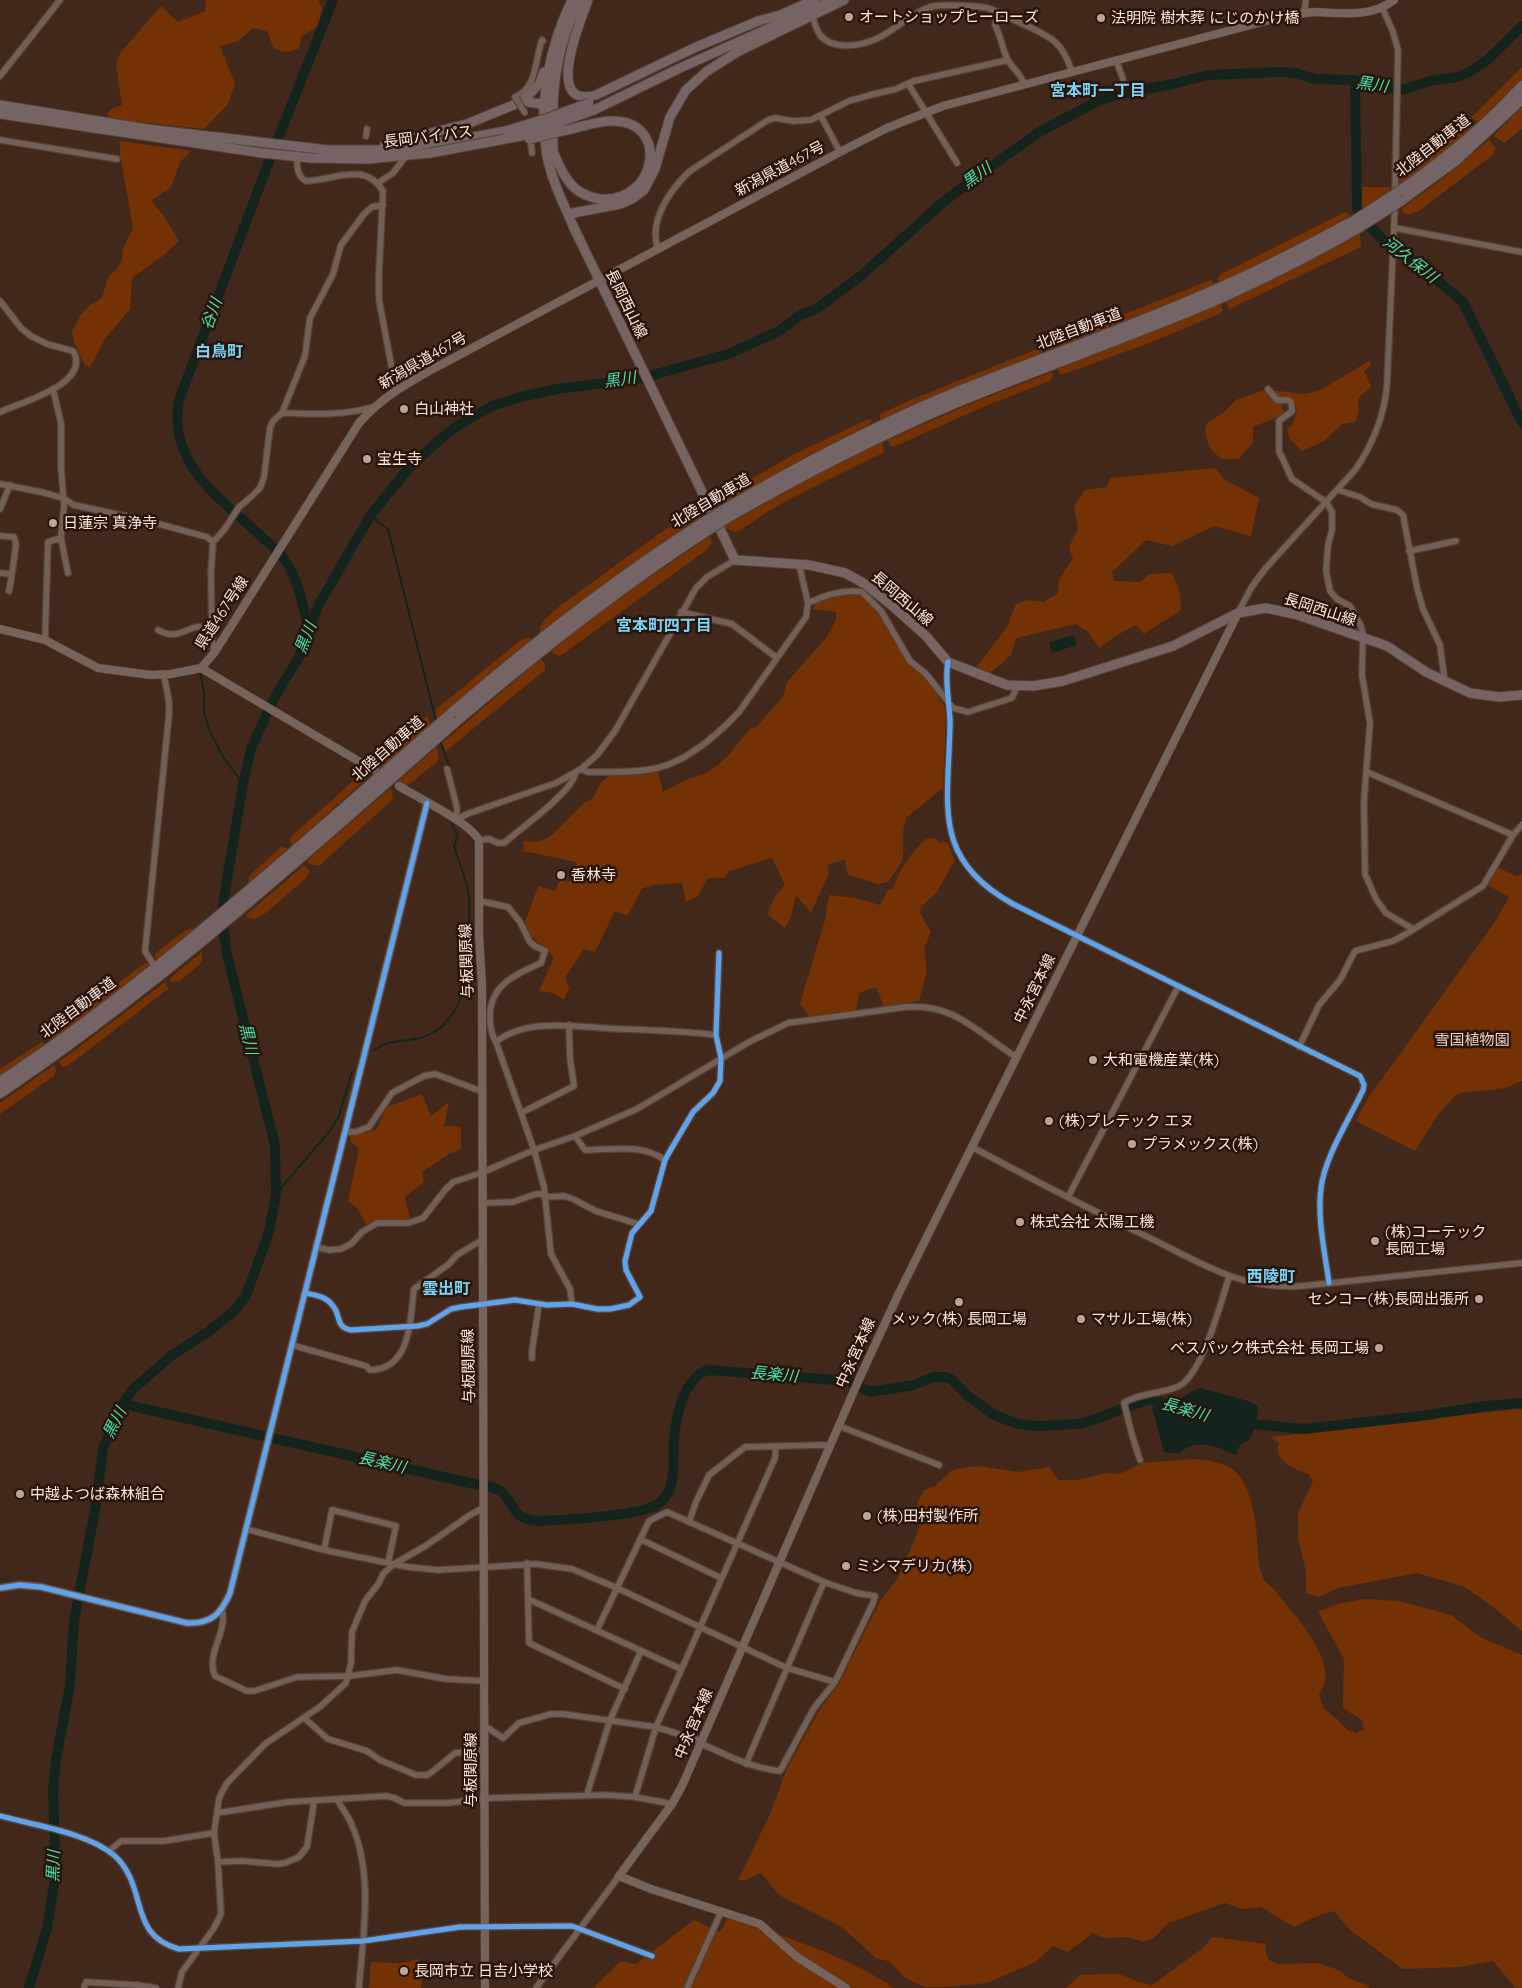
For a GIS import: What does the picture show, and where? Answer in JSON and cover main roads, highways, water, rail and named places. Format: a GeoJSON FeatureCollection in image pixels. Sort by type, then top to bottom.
{"type":"FeatureCollection","features":[{"type":"Feature","properties":{"kind":"highway"},"geometry":{"type":"LineString","coordinates":[[588,0],[574,43],[567,80],[572,93],[583,98],[596,95],[728,33],[784,14]]}},
{"type":"Feature","properties":{"kind":"highway","name":"長岡バイパス"},"geometry":{"type":"LineString","coordinates":[[0,114],[262,153],[377,146],[506,131],[592,106],[702,50],[784,14],[832,0]]}},
{"type":"Feature","properties":{"kind":"highway"},"geometry":{"type":"LineString","coordinates":[[567,212],[620,204],[639,194],[653,177],[670,117],[686,90],[696,80],[720,62],[811,6],[844,0]]}},
{"type":"Feature","properties":{"kind":"highway","name":"長岡バイパス"},"geometry":{"type":"LineString","coordinates":[[0,105],[147,129],[264,144],[297,155],[338,160],[430,153],[521,136],[680,68],[811,6]]}},
{"type":"Feature","properties":{"kind":"highway","name":"北陸自動車道"},"geometry":{"type":"LineString","coordinates":[[1356,224],[1459,146],[1522,86]]}},
{"type":"Feature","properties":{"kind":"highway","name":"北陸自動車道"},"geometry":{"type":"LineString","coordinates":[[0,1082],[245,906],[453,712],[532,652],[645,560],[706,526],[803,465],[895,420],[962,390],[1225,286],[1399,202],[1455,162],[1522,99]]}},
{"type":"Feature","properties":{"kind":"highway"},"geometry":{"type":"LineString","coordinates":[[414,142],[467,124],[520,100]]}},
{"type":"Feature","properties":{"kind":"highway"},"geometry":{"type":"LineString","coordinates":[[430,153],[451,152],[508,143],[613,121],[638,128],[646,139],[651,153],[647,171],[640,185],[625,195],[613,198],[599,198],[587,196],[569,182],[552,149]]}},
{"type":"Feature","properties":{"kind":"highway","name":"北陸自動車道"},"geometry":{"type":"LineString","coordinates":[[0,1093],[90,1030],[198,939],[248,892],[454,723],[532,652]]}},
{"type":"Feature","properties":{"kind":"main road"},"geometry":{"type":"LineString","coordinates":[[520,100],[540,83],[552,36],[567,0]]}},
{"type":"Feature","properties":{"kind":"main road","name":"長岡西山線"},"geometry":{"type":"LineString","coordinates":[[572,0],[563,20],[548,70],[545,107],[545,137],[548,157],[567,212],[599,281],[735,560],[799,564],[845,573],[865,584],[890,604],[926,636],[948,662],[988,679],[1017,686],[1041,686],[1063,681],[1159,651],[1238,613],[1258,608],[1298,615],[1387,646],[1445,683],[1470,693],[1499,697],[1522,695]]}},
{"type":"Feature","properties":{"kind":"main road"},"geometry":{"type":"LineString","coordinates":[[567,212],[552,149],[552,101],[555,71],[567,29],[580,0]]}},
{"type":"Feature","properties":{"kind":"main road","name":"新潟県道467号"},"geometry":{"type":"LineString","coordinates":[[281,546],[359,423],[373,407],[396,390],[887,128],[925,112],[1116,60],[1304,13],[1359,14],[1382,7],[1394,0]]}},
{"type":"Feature","properties":{"kind":"main road"},"geometry":{"type":"LineString","coordinates":[[520,100],[545,107],[552,124]]}},
{"type":"Feature","properties":{"kind":"main road","name":"県道467号線"},"geometry":{"type":"LineString","coordinates":[[0,629],[45,640],[98,668],[164,675],[200,668],[214,653],[281,546]]}},
{"type":"Feature","properties":{"kind":"main road","name":"中永宮本線"},"geometry":{"type":"LineString","coordinates":[[846,1988],[797,1957],[764,1926],[619,1876],[672,1804],[682,1786],[860,1377],[899,1293],[1238,613]]}},
{"type":"Feature","properties":{"kind":"main road"},"geometry":{"type":"LineString","coordinates":[[200,668],[377,772]]}},
{"type":"Feature","properties":{"kind":"main road","name":"与板関原線"},"geometry":{"type":"LineString","coordinates":[[399,786],[456,820],[473,832],[479,840],[479,934],[482,985],[481,1173],[485,1988]]}},
{"type":"Feature","properties":{"kind":"water"},"geometry":{"type":"Polygon","coordinates":[[[1074,635],[1077,645],[1052,653],[1049,642],[1074,635]]]}},
{"type":"Feature","properties":{"kind":"water"},"geometry":{"type":"Polygon","coordinates":[[[1201,1388],[1248,1401],[1258,1406],[1257,1420],[1250,1439],[1241,1444],[1237,1450],[1237,1455],[1214,1446],[1203,1445],[1192,1446],[1179,1454],[1164,1452],[1152,1407],[1175,1402],[1194,1390],[1201,1388]]]}},
{"type":"Feature","properties":{"kind":"waterway","name":"谷川"},"geometry":{"type":"LineString","coordinates":[[309,629],[294,576],[285,560],[200,478],[189,461],[181,443],[177,423],[179,400],[268,164],[333,0]]}},
{"type":"Feature","properties":{"kind":"waterway","name":"黒川"},"geometry":{"type":"LineString","coordinates":[[29,1988],[47,1928],[56,1873],[53,1790],[56,1759],[70,1685],[74,1621],[96,1505],[103,1448],[123,1404],[132,1390],[172,1355],[208,1332],[235,1310],[246,1296],[269,1232],[276,1194],[275,1145],[227,954],[222,921],[223,903],[243,784],[251,749],[274,698],[299,657],[318,606],[370,516],[408,469],[437,442],[454,428],[492,406],[520,397],[557,389],[642,378],[728,354],[779,331],[802,314],[815,310],[862,275],[942,203],[983,172],[1041,131],[1100,100],[1208,75],[1281,72],[1295,73],[1315,79],[1355,80],[1380,88],[1405,89],[1434,80],[1458,77],[1469,72],[1485,62],[1522,26]]}},
{"type":"Feature","properties":{"kind":"waterway","name":"河久保川"},"geometry":{"type":"LineString","coordinates":[[1355,80],[1357,209],[1359,215],[1381,238],[1416,263],[1463,302],[1522,423]]}},
{"type":"Feature","properties":{"kind":"waterway"},"geometry":{"type":"LineString","coordinates":[[370,516],[388,529],[436,721]]}},
{"type":"Feature","properties":{"kind":"waterway"},"geometry":{"type":"LineString","coordinates":[[200,672],[204,693],[204,713],[210,732],[224,758],[243,784]]}},
{"type":"Feature","properties":{"kind":"waterway"},"geometry":{"type":"LineString","coordinates":[[440,740],[450,769]]}},
{"type":"Feature","properties":{"kind":"waterway"},"geometry":{"type":"LineString","coordinates":[[373,1051],[389,1043],[419,1038],[434,1032],[446,1023],[454,1012],[465,985],[469,942],[469,901],[467,885],[454,846],[458,836],[452,825],[454,821]]}},
{"type":"Feature","properties":{"kind":"waterway"},"geometry":{"type":"LineString","coordinates":[[276,1194],[329,1132],[339,1116],[352,1072]]}},
{"type":"Feature","properties":{"kind":"waterway","name":"長楽川"},"geometry":{"type":"LineString","coordinates":[[123,1404],[492,1487],[504,1494],[522,1517],[538,1521],[636,1512],[658,1504],[665,1498],[672,1482],[675,1431],[683,1397],[695,1378],[702,1372],[709,1370],[848,1381],[870,1392],[914,1385],[933,1377],[945,1377],[951,1379],[968,1396],[994,1415],[1018,1424],[1039,1426],[1087,1422],[1149,1399],[1176,1407]]}},
{"type":"Feature","properties":{"kind":"waterway","name":"長楽川"},"geometry":{"type":"LineString","coordinates":[[1244,1423],[1304,1429],[1522,1403]]}},
{"type":"Feature","properties":{"kind":"place","name":"オートショップヒーローズ"},"geometry":{"type":"Point","coordinates":[849,17]}},
{"type":"Feature","properties":{"kind":"place","name":"法明院 樹木葬 にじのかけ橋"},"geometry":{"type":"Point","coordinates":[1101,18]}},
{"type":"Feature","properties":{"kind":"place","name":"白山神社"},"geometry":{"type":"Point","coordinates":[404,409]}},
{"type":"Feature","properties":{"kind":"place","name":"宝生寺"},"geometry":{"type":"Point","coordinates":[367,459]}},
{"type":"Feature","properties":{"kind":"place","name":"日蓮宗 真浄寺"},"geometry":{"type":"Point","coordinates":[53,523]}},
{"type":"Feature","properties":{"kind":"place","name":"香林寺"},"geometry":{"type":"Point","coordinates":[561,875]}},
{"type":"Feature","properties":{"kind":"place","name":"大和電機産業(株)"},"geometry":{"type":"Point","coordinates":[1093,1060]}},
{"type":"Feature","properties":{"kind":"place","name":"(株)プレテック エヌ"},"geometry":{"type":"Point","coordinates":[1049,1121]}},
{"type":"Feature","properties":{"kind":"place","name":"プラメックス(株)"},"geometry":{"type":"Point","coordinates":[1132,1144]}},
{"type":"Feature","properties":{"kind":"place","name":"株式会社 太陽工機"},"geometry":{"type":"Point","coordinates":[1020,1222]}},
{"type":"Feature","properties":{"kind":"place","name":"(株)コーテック 長岡工場"},"geometry":{"type":"Point","coordinates":[1375,1241]}},
{"type":"Feature","properties":{"kind":"place","name":"センコー(株)長岡出張所"},"geometry":{"type":"Point","coordinates":[1479,1299]}},
{"type":"Feature","properties":{"kind":"place","name":"メック(株) 長岡工場"},"geometry":{"type":"Point","coordinates":[959,1302]}},
{"type":"Feature","properties":{"kind":"place","name":"マサル工場(株)"},"geometry":{"type":"Point","coordinates":[1081,1319]}},
{"type":"Feature","properties":{"kind":"place","name":"ベスパック株式会社 長岡工場"},"geometry":{"type":"Point","coordinates":[1379,1348]}},
{"type":"Feature","properties":{"kind":"place","name":"中越よつば森林組合"},"geometry":{"type":"Point","coordinates":[20,1494]}},
{"type":"Feature","properties":{"kind":"place","name":"(株)田村製作所"},"geometry":{"type":"Point","coordinates":[867,1516]}},
{"type":"Feature","properties":{"kind":"place","name":"ミシマデリカ(株)"},"geometry":{"type":"Point","coordinates":[846,1566]}},
{"type":"Feature","properties":{"kind":"place","name":"長岡市立 日吉小学校"},"geometry":{"type":"Point","coordinates":[404,1971]}},
{"type":"Feature","properties":{"kind":"district","name":"宮本町一丁目"},"geometry":{"type":"Point","coordinates":[1098,91]}},
{"type":"Feature","properties":{"kind":"district","name":"白鳥町"},"geometry":{"type":"Point","coordinates":[219,352]}},
{"type":"Feature","properties":{"kind":"district","name":"宮本町四丁目"},"geometry":{"type":"Point","coordinates":[664,626]}},
{"type":"Feature","properties":{"kind":"district","name":"西陵町"},"geometry":{"type":"Point","coordinates":[1271,1277]}},
{"type":"Feature","properties":{"kind":"district","name":"雲出町"},"geometry":{"type":"Point","coordinates":[446,1289]}},
{"type":"Feature","properties":{"kind":"park label","name":"雪国植物園"},"geometry":{"type":"Point","coordinates":[1472,1040]}}]}
